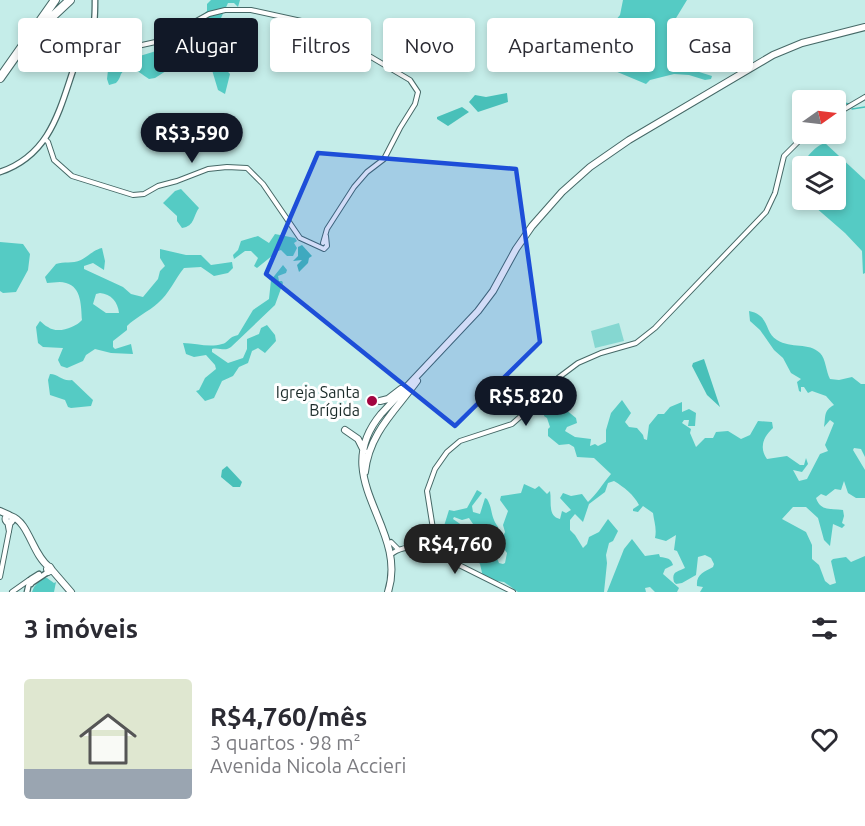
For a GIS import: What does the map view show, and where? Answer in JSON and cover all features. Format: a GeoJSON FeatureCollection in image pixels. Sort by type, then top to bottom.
{"type":"FeatureCollection","features":[{"type":"Feature","properties":{"kind":"highway"},"geometry":{"type":"LineString","coordinates":[[42,18],[54,0]]}},
{"type":"Feature","properties":{"kind":"highway"},"geometry":{"type":"LineString","coordinates":[[0,73],[54,0]]}},
{"type":"Feature","properties":{"kind":"highway"},"geometry":{"type":"LineString","coordinates":[[50,18],[70,0]]}},
{"type":"Feature","properties":{"kind":"highway"},"geometry":{"type":"LineString","coordinates":[[0,78],[18,52]]}},
{"type":"Feature","properties":{"kind":"main road"},"geometry":{"type":"LineString","coordinates":[[94,18],[95,0]]}},
{"type":"Feature","properties":{"kind":"main road"},"geometry":{"type":"LineString","coordinates":[[390,592],[391,554],[366,489],[362,469],[370,432],[376,420],[488,299],[516,249],[548,207],[597,161],[773,55],[802,43],[865,27]]}},
{"type":"Feature","properties":{"kind":"main road"},"geometry":{"type":"LineString","coordinates":[[0,172],[20,164],[45,139],[56,123],[73,72]]}},
{"type":"Feature","properties":{"kind":"main road"},"geometry":{"type":"LineString","coordinates":[[365,477],[368,452],[381,426],[423,370]]}},
{"type":"Feature","properties":{"kind":"main road"},"geometry":{"type":"LineString","coordinates":[[380,401],[388,399],[409,383]]}},
{"type":"Feature","properties":{"kind":"main road"},"geometry":{"type":"LineString","coordinates":[[345,430],[358,439],[364,452],[365,477],[369,493],[396,551],[395,573],[390,592]]}},
{"type":"Feature","properties":{"kind":"main road"},"geometry":{"type":"LineString","coordinates":[[0,512],[11,519],[49,570],[71,592]]}},
{"type":"Feature","properties":{"kind":"main road"},"geometry":{"type":"LineString","coordinates":[[28,591],[30,582],[49,570]]}},
{"type":"Feature","properties":{"kind":"street"},"geometry":{"type":"LineString","coordinates":[[45,139],[54,160],[72,176],[133,195],[144,194],[158,186],[208,170],[227,167],[247,168],[263,185],[300,238],[315,245],[324,245],[327,229],[358,182],[384,159],[415,104],[418,92],[410,80],[315,24],[251,10],[225,10],[209,14],[159,41],[142,45]]}},
{"type":"Feature","properties":{"kind":"street"},"geometry":{"type":"LineString","coordinates":[[846,108],[865,97]]}},
{"type":"Feature","properties":{"kind":"street"},"geometry":{"type":"LineString","coordinates":[[426,548],[434,535],[427,491],[435,469],[444,455],[460,441],[512,424],[558,378],[578,363],[601,353],[630,346],[655,327],[766,212],[776,190],[784,156],[796,144]]}},
{"type":"Feature","properties":{"kind":"street"},"geometry":{"type":"LineString","coordinates":[[0,577],[11,519]]}},
{"type":"Feature","properties":{"kind":"street"},"geometry":{"type":"LineString","coordinates":[[396,551],[416,546],[426,548],[513,592]]}},
{"type":"Feature","properties":{"kind":"street"},"geometry":{"type":"LineString","coordinates":[[12,592],[20,585],[30,582]]}},
{"type":"Feature","properties":{"kind":"highlighted area"},"geometry":{"type":"Polygon","coordinates":[[[318,153],[516,169],[540,342],[455,426],[266,274],[318,153]]]}},
{"type":"Feature","properties":{"kind":"shaded area"},"geometry":{"type":"Polygon","coordinates":[[[211,0],[240,0],[238,7],[234,3],[228,3],[221,18],[199,18],[207,11],[207,4],[211,0]]]}},
{"type":"Feature","properties":{"kind":"shaded area"},"geometry":{"type":"Polygon","coordinates":[[[623,0],[687,0],[676,18],[667,18],[667,72],[699,72],[712,76],[711,79],[674,74],[650,80],[646,84],[617,72],[655,72],[655,18],[618,18],[623,0]]]}},
{"type":"Feature","properties":{"kind":"shaded area"},"geometry":{"type":"Polygon","coordinates":[[[153,52],[154,72],[164,72],[149,79],[138,72],[142,72],[142,55],[153,52]]]}},
{"type":"Feature","properties":{"kind":"shaded area"},"geometry":{"type":"Polygon","coordinates":[[[108,72],[123,72],[116,83],[109,85],[108,72]]]}},
{"type":"Feature","properties":{"kind":"shaded area"},"geometry":{"type":"Polygon","coordinates":[[[213,72],[228,72],[230,74],[225,94],[218,90],[213,72]]]}},
{"type":"Feature","properties":{"kind":"shaded area"},"geometry":{"type":"Polygon","coordinates":[[[507,93],[508,102],[478,112],[469,102],[475,95],[486,97],[507,93]]]}},
{"type":"Feature","properties":{"kind":"shaded area"},"geometry":{"type":"Polygon","coordinates":[[[462,107],[469,112],[448,126],[437,119],[437,117],[462,107]]]}},
{"type":"Feature","properties":{"kind":"shaded area"},"geometry":{"type":"Polygon","coordinates":[[[826,144],[839,156],[809,156],[820,145],[826,144]]]}},
{"type":"Feature","properties":{"kind":"shaded area"},"geometry":{"type":"Polygon","coordinates":[[[846,162],[865,180],[865,273],[863,274],[862,251],[819,210],[846,210],[846,162]]]}},
{"type":"Feature","properties":{"kind":"shaded area"},"geometry":{"type":"Polygon","coordinates":[[[181,189],[199,208],[192,223],[182,228],[177,221],[177,216],[163,203],[175,191],[181,189]]]}},
{"type":"Feature","properties":{"kind":"shaded area"},"geometry":{"type":"Polygon","coordinates":[[[275,234],[295,238],[297,241],[294,243],[297,248],[293,256],[287,256],[281,250],[278,251],[257,268],[254,266],[258,258],[251,251],[245,251],[234,259],[233,255],[238,250],[241,241],[258,236],[269,243],[275,234]]]}},
{"type":"Feature","properties":{"kind":"shaded area"},"geometry":{"type":"Polygon","coordinates":[[[0,242],[23,244],[30,254],[28,270],[16,292],[3,293],[0,291],[0,242]]]}},
{"type":"Feature","properties":{"kind":"shaded area"},"geometry":{"type":"Polygon","coordinates":[[[302,245],[312,256],[299,272],[297,265],[302,260],[293,261],[298,256],[298,247],[302,245]]]}},
{"type":"Feature","properties":{"kind":"shaded area"},"geometry":{"type":"Polygon","coordinates":[[[102,248],[105,261],[104,270],[93,263],[84,266],[84,269],[123,287],[131,294],[143,297],[158,279],[160,271],[165,266],[160,258],[160,249],[186,255],[201,255],[211,265],[232,262],[233,268],[228,273],[214,276],[201,267],[184,268],[162,299],[127,326],[127,330],[113,341],[115,349],[131,344],[133,354],[111,353],[95,349],[86,355],[83,361],[67,368],[61,366],[58,360],[63,348],[43,347],[38,343],[36,327],[40,321],[56,330],[71,328],[79,323],[82,320],[80,298],[71,285],[61,282],[47,283],[45,277],[56,264],[78,261],[102,248]],[[100,293],[96,294],[93,304],[106,313],[119,313],[113,299],[100,293]]]}},
{"type":"Feature","properties":{"kind":"shaded area"},"geometry":{"type":"Polygon","coordinates":[[[283,265],[287,270],[286,273],[278,276],[279,281],[283,283],[275,305],[231,347],[212,349],[212,352],[228,363],[243,358],[247,349],[247,339],[259,334],[261,328],[267,325],[275,335],[276,341],[265,353],[258,348],[252,351],[248,363],[239,367],[233,376],[222,381],[214,398],[205,401],[196,391],[199,390],[205,378],[216,369],[215,365],[206,355],[194,357],[186,354],[183,343],[217,345],[238,335],[253,310],[269,299],[271,280],[283,265]]]}},
{"type":"Feature","properties":{"kind":"shaded area"},"geometry":{"type":"Polygon","coordinates":[[[749,311],[760,316],[773,337],[782,343],[811,348],[820,353],[830,379],[839,380],[852,377],[861,384],[865,384],[865,457],[861,449],[854,448],[853,450],[865,470],[865,498],[856,498],[848,493],[844,481],[841,490],[835,489],[826,496],[821,494],[816,498],[821,506],[843,510],[842,523],[845,525],[842,528],[833,524],[830,546],[824,540],[818,518],[806,507],[793,507],[782,519],[806,532],[812,545],[812,559],[819,565],[825,581],[830,585],[836,583],[831,561],[833,559],[846,557],[851,562],[865,556],[865,592],[700,592],[703,587],[697,586],[698,579],[714,564],[711,558],[705,555],[698,557],[696,575],[676,584],[674,574],[685,568],[677,551],[674,550],[676,535],[666,541],[655,538],[653,513],[643,506],[638,512],[633,511],[639,505],[637,501],[614,481],[608,483],[605,492],[589,504],[583,522],[575,514],[570,520],[570,530],[583,548],[589,537],[599,532],[608,519],[618,531],[613,541],[609,543],[606,555],[604,592],[518,592],[504,582],[483,577],[480,564],[475,558],[471,557],[464,563],[461,561],[463,558],[453,551],[432,545],[433,538],[437,537],[444,526],[449,510],[467,508],[477,490],[482,493],[472,506],[473,512],[480,514],[485,498],[487,499],[498,527],[495,536],[475,527],[469,518],[462,520],[454,517],[453,519],[482,539],[479,543],[485,550],[488,550],[491,545],[499,563],[503,564],[507,553],[500,543],[505,532],[503,525],[508,511],[500,500],[501,496],[521,493],[524,484],[535,489],[539,486],[547,494],[550,491],[553,515],[560,519],[562,511],[566,513],[571,510],[560,498],[563,493],[571,496],[582,494],[588,502],[594,496],[611,474],[594,458],[577,457],[574,447],[569,444],[559,445],[548,436],[550,427],[544,416],[545,403],[555,401],[576,418],[577,423],[567,427],[565,431],[575,437],[591,439],[590,446],[595,444],[598,446],[606,442],[606,430],[611,413],[622,400],[631,413],[625,422],[629,427],[637,428],[647,440],[649,425],[658,414],[664,414],[670,407],[682,402],[682,412],[689,409],[696,413],[695,426],[688,426],[689,420],[684,420],[682,423],[691,429],[690,433],[696,447],[705,438],[713,438],[716,432],[728,431],[741,439],[750,435],[758,421],[772,422],[773,428],[763,443],[763,451],[767,459],[787,456],[800,465],[804,465],[806,458],[808,464],[802,472],[793,470],[799,481],[807,479],[820,454],[828,451],[825,445],[834,423],[830,420],[824,427],[825,417],[828,409],[834,405],[826,396],[812,391],[808,393],[804,387],[801,387],[801,392],[799,391],[797,382],[801,379],[791,373],[783,358],[750,321],[749,311]]]}},
{"type":"Feature","properties":{"kind":"shaded area"},"geometry":{"type":"Polygon","coordinates":[[[619,323],[624,341],[595,348],[591,331],[619,323]]]}},
{"type":"Feature","properties":{"kind":"shaded area"},"geometry":{"type":"Polygon","coordinates":[[[704,359],[720,407],[707,395],[692,366],[693,363],[704,359]]]}},
{"type":"Feature","properties":{"kind":"shaded area"},"geometry":{"type":"Polygon","coordinates":[[[50,374],[72,380],[93,400],[91,406],[71,408],[65,400],[50,395],[48,380],[50,374]]]}},
{"type":"Feature","properties":{"kind":"shaded area"},"geometry":{"type":"Polygon","coordinates":[[[227,466],[242,482],[240,487],[233,487],[221,477],[222,470],[227,466]]]}},
{"type":"Feature","properties":{"kind":"shaded area"},"geometry":{"type":"Polygon","coordinates":[[[632,539],[645,556],[659,554],[660,557],[671,561],[673,565],[665,569],[663,574],[679,588],[677,592],[655,592],[650,587],[645,588],[646,592],[607,592],[624,549],[632,539]]]}},
{"type":"Feature","properties":{"kind":"shaded area"},"geometry":{"type":"Polygon","coordinates":[[[42,578],[56,582],[54,592],[32,592],[42,578]]]}},
{"type":"Feature","properties":{"kind":"waterway"},"geometry":{"type":"LineString","coordinates":[[852,109],[865,107]]}},
{"type":"Feature","properties":{"kind":"place","name":"Igreja Santa Brígida"},"geometry":{"type":"Point","coordinates":[372,401]}}]}
